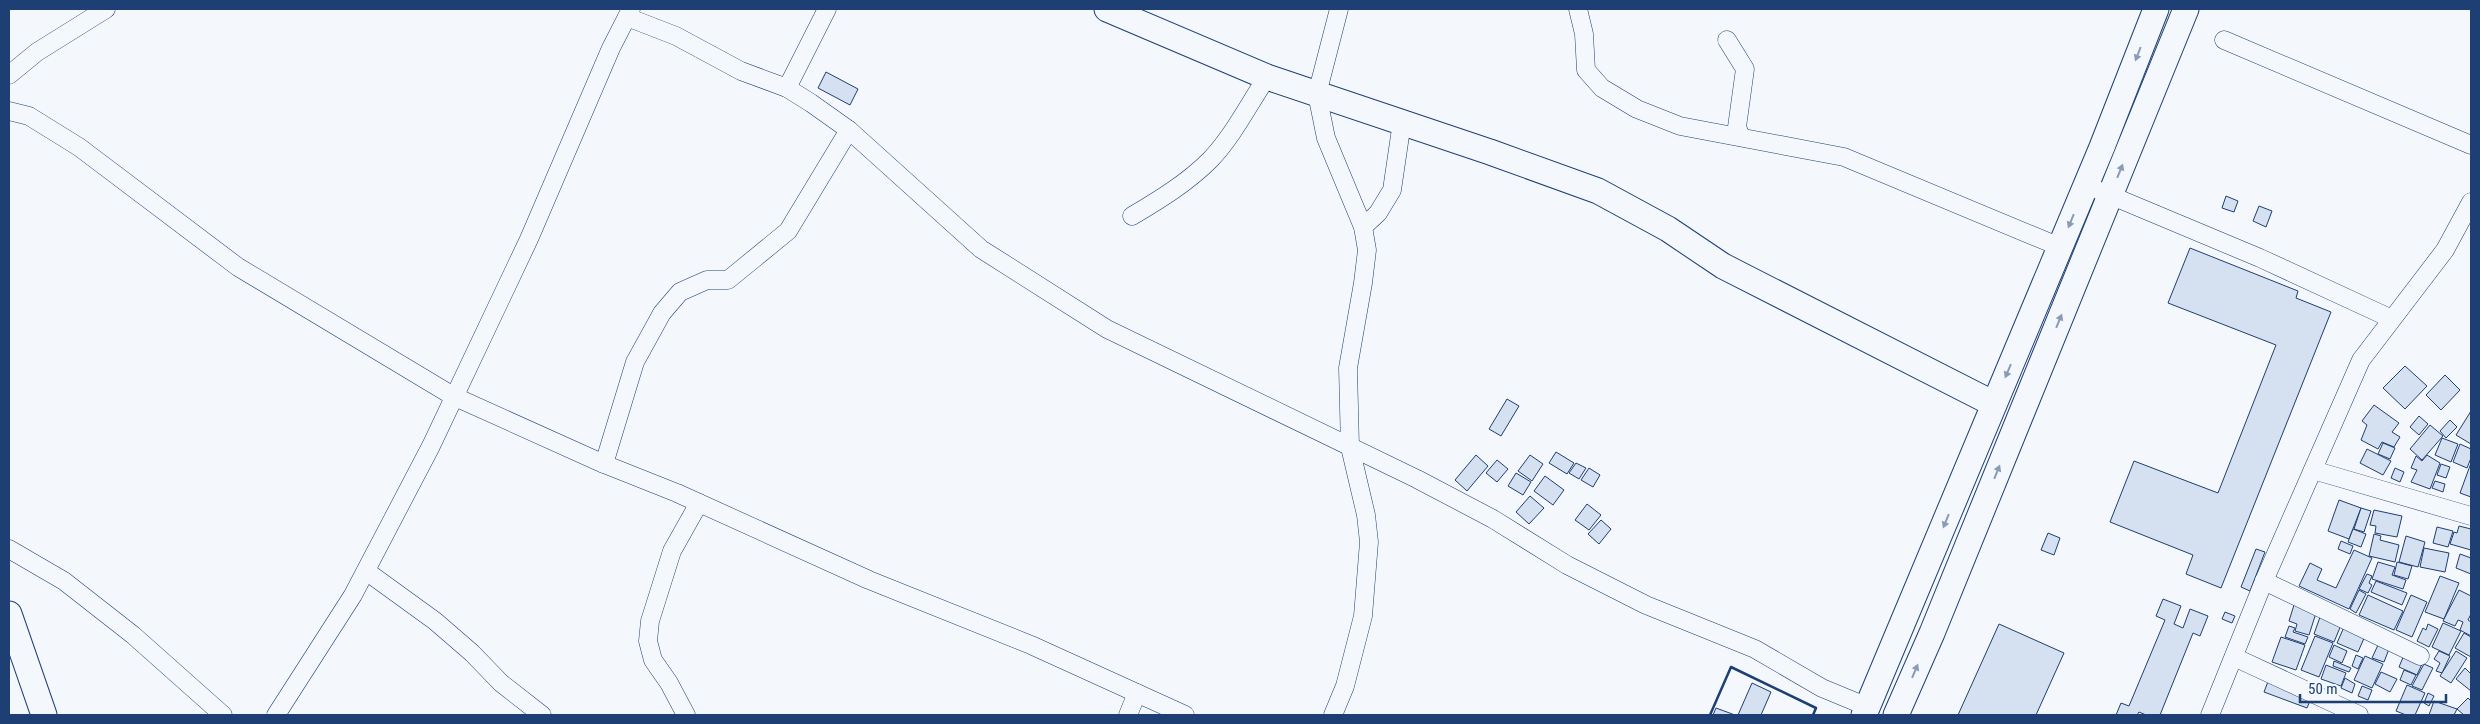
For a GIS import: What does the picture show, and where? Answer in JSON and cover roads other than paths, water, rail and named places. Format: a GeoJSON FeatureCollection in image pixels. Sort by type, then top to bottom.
{"type":"FeatureCollection","features":[{"type":"Feature","properties":{"kind":"main road"},"geometry":{"type":"LineString","coordinates":[[1107,9],[1267,77],[1598,191],[1668,229],[1723,266],[1994,404]]}},
{"type":"Feature","properties":{"kind":"main road"},"geometry":{"type":"LineString","coordinates":[[1866,711],[2086,185],[2156,9]]}},
{"type":"Feature","properties":{"kind":"main road"},"geometry":{"type":"LineString","coordinates":[[1896,715],[2186,9]]}},
{"type":"Feature","properties":{"kind":"main road"},"geometry":{"type":"LineString","coordinates":[[9,614],[44,715]]}},
{"type":"Feature","properties":{"kind":"street"},"geometry":{"type":"LineString","coordinates":[[9,75],[37,52],[106,9]]}},
{"type":"Feature","properties":{"kind":"street"},"geometry":{"type":"LineString","coordinates":[[786,88],[827,9]]}},
{"type":"Feature","properties":{"kind":"street"},"geometry":{"type":"LineString","coordinates":[[1333,715],[1345,686],[1363,616],[1369,542],[1366,515],[1350,447],[1348,368],[1367,250],[1363,227],[1326,138],[1317,94],[1339,9]]}},
{"type":"Feature","properties":{"kind":"street"},"geometry":{"type":"LineString","coordinates":[[1578,9],[1584,34],[1586,70],[1602,88],[1637,109],[1680,126],[1844,157],[2060,247]]}},
{"type":"Feature","properties":{"kind":"street"},"geometry":{"type":"LineString","coordinates":[[276,715],[366,571],[431,446],[529,239],[611,48],[629,13],[741,71],[786,88],[811,103],[849,130],[981,249],[1107,329],[1493,519],[1567,565],[1646,605],[1755,649],[1866,711]]}},
{"type":"Feature","properties":{"kind":"street"},"geometry":{"type":"LineString","coordinates":[[1727,40],[1742,62],[1744,70],[1737,127],[1741,137]]}},
{"type":"Feature","properties":{"kind":"street"},"geometry":{"type":"LineString","coordinates":[[2224,40],[2471,145]]}},
{"type":"Feature","properties":{"kind":"street"},"geometry":{"type":"LineString","coordinates":[[1132,216],[1171,193],[1209,161],[1220,148],[1267,77]]}},
{"type":"Feature","properties":{"kind":"street"},"geometry":{"type":"LineString","coordinates":[[9,111],[29,116],[79,147],[238,267],[454,396],[869,580],[1031,645],[1185,715]]}},
{"type":"Feature","properties":{"kind":"street"},"geometry":{"type":"LineString","coordinates":[[1363,227],[1378,213],[1392,190],[1402,122]]}},
{"type":"Feature","properties":{"kind":"street"},"geometry":{"type":"LineString","coordinates":[[604,464],[635,362],[662,313],[680,292],[707,280],[728,280],[788,230],[849,130]]}},
{"type":"Feature","properties":{"kind":"street"},"geometry":{"type":"LineString","coordinates":[[2086,185],[2260,258],[2392,319]]}},
{"type":"Feature","properties":{"kind":"street"},"geometry":{"type":"LineString","coordinates":[[2210,715],[2264,581],[2360,360],[2445,250],[2471,202]]}},
{"type":"Feature","properties":{"kind":"street"},"geometry":{"type":"LineString","coordinates":[[2313,470],[2471,516]]}},
{"type":"Feature","properties":{"kind":"street"},"geometry":{"type":"LineString","coordinates":[[686,715],[669,683],[653,660],[648,641],[650,621],[672,551],[699,503]]}},
{"type":"Feature","properties":{"kind":"street"},"geometry":{"type":"LineString","coordinates":[[9,549],[72,587],[133,635],[223,715]]}},
{"type":"Feature","properties":{"kind":"street"},"geometry":{"type":"LineString","coordinates":[[366,571],[435,621],[472,653],[500,683],[542,715]]}},
{"type":"Feature","properties":{"kind":"street"},"geometry":{"type":"LineString","coordinates":[[2264,581],[2420,656]]}},
{"type":"Feature","properties":{"kind":"street"},"geometry":{"type":"LineString","coordinates":[[2234,657],[2359,715]]}},
{"type":"Feature","properties":{"kind":"street"},"geometry":{"type":"LineString","coordinates":[[1128,715],[1137,693]]}}]}
